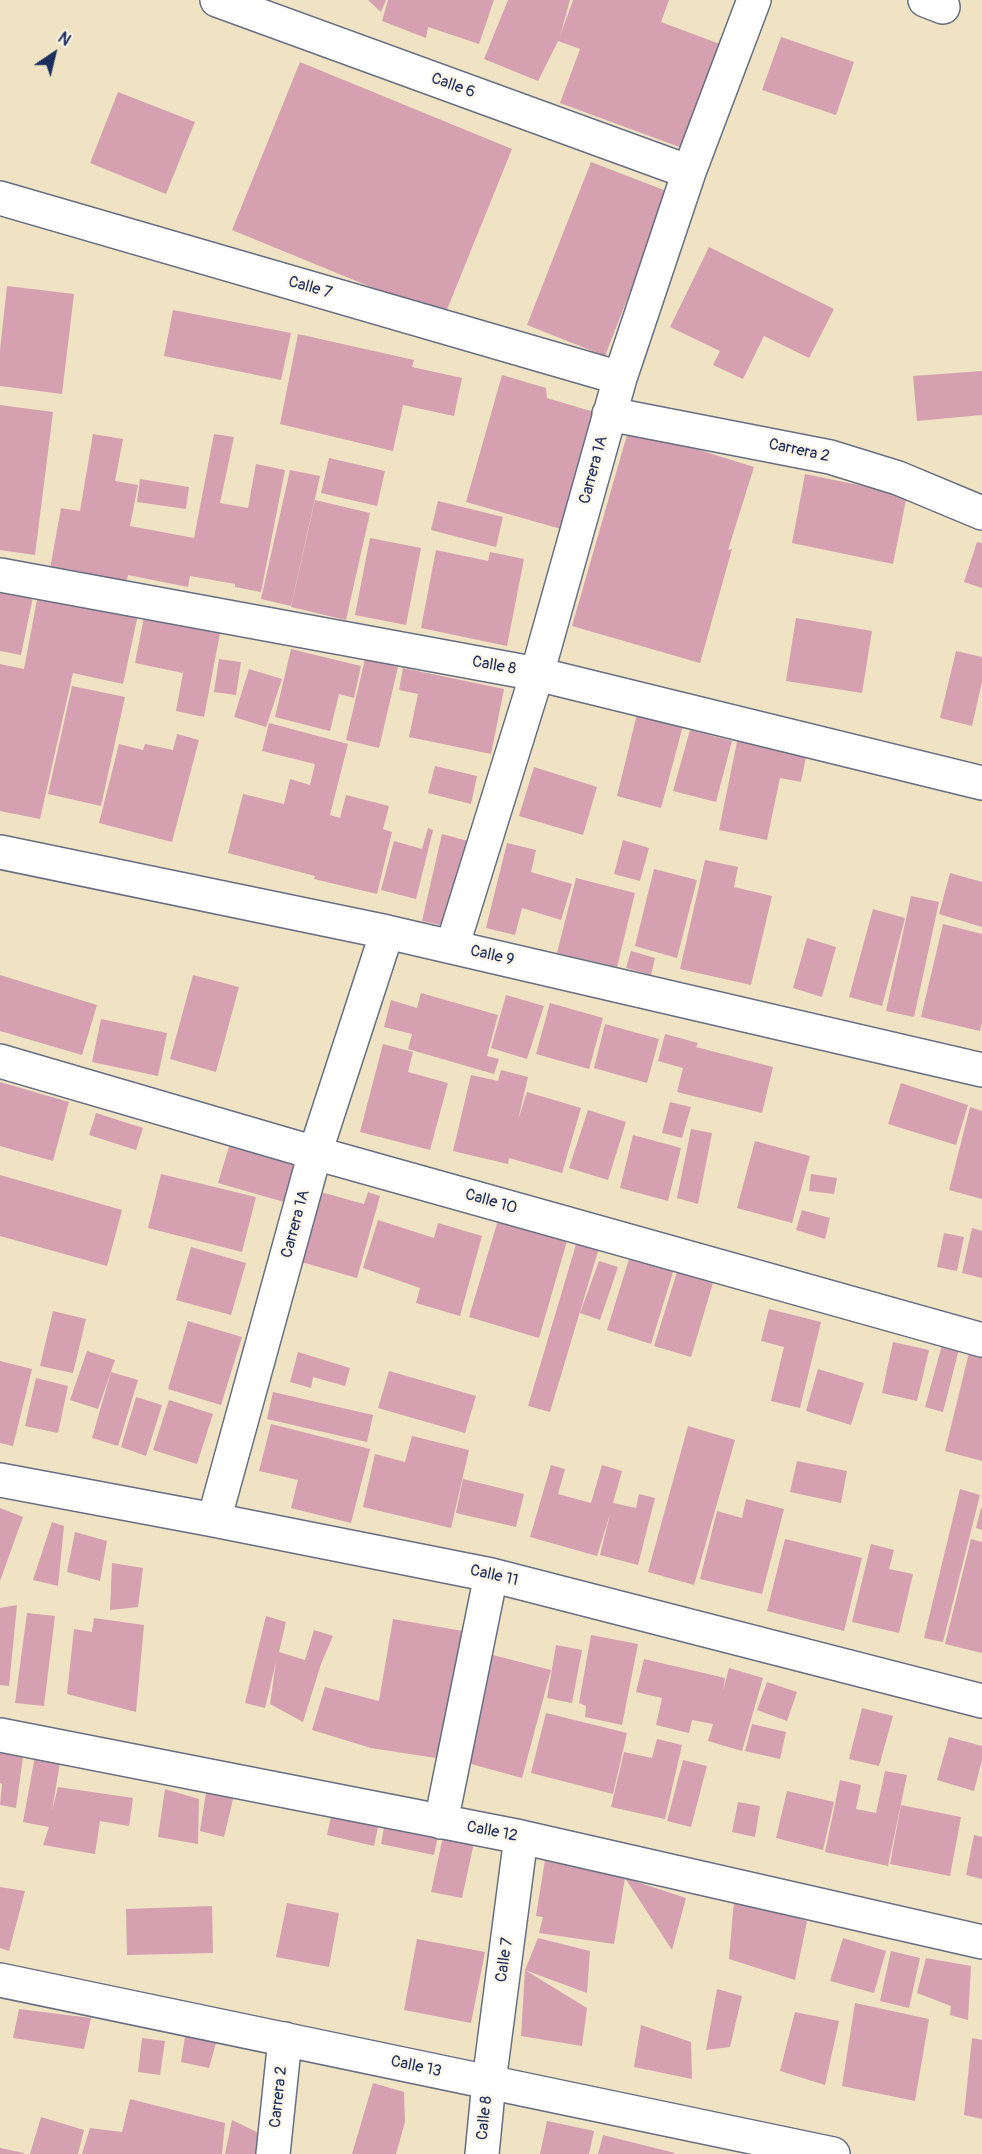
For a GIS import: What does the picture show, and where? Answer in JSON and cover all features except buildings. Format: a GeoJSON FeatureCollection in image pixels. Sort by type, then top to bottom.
{"type":"FeatureCollection","features":[{"type":"Feature","properties":{"kind":"street","name":"Calle 6"},"geometry":{"type":"LineString","coordinates":[[217,0],[689,172]]}},
{"type":"Feature","properties":{"kind":"street","name":"Carrera 1A"},"geometry":{"type":"LineString","coordinates":[[452,947],[537,674],[609,414],[689,172],[754,0]]}},
{"type":"Feature","properties":{"kind":"street","name":"Calle 7"},"geometry":{"type":"LineString","coordinates":[[0,198],[621,378]]}},
{"type":"Feature","properties":{"kind":"street","name":"Carrera 2"},"geometry":{"type":"LineString","coordinates":[[609,414],[830,457],[898,478],[982,513]]}},
{"type":"Feature","properties":{"kind":"street","name":"Calle 8"},"geometry":{"type":"LineString","coordinates":[[0,575],[537,674],[982,783]]}},
{"type":"Feature","properties":{"kind":"street","name":"Calle 9"},"geometry":{"type":"LineString","coordinates":[[0,852],[387,932],[982,1070]]}},
{"type":"Feature","properties":{"kind":"street","name":"Carrera 1A"},"geometry":{"type":"LineString","coordinates":[[214,1520],[315,1153],[387,932]]}},
{"type":"Feature","properties":{"kind":"street","name":"Calle 10"},"geometry":{"type":"LineString","coordinates":[[0,1061],[315,1153],[982,1340]]}},
{"type":"Feature","properties":{"kind":"street","name":"Calle 11"},"geometry":{"type":"LineString","coordinates":[[0,1480],[490,1575],[982,1701]]}},
{"type":"Feature","properties":{"kind":"street"},"geometry":{"type":"LineString","coordinates":[[441,1822],[490,1575]]}},
{"type":"Feature","properties":{"kind":"street","name":"Calle 12"},"geometry":{"type":"LineString","coordinates":[[0,1735],[521,1837],[982,1942]]}},
{"type":"Feature","properties":{"kind":"street","name":"Calle 7"},"geometry":{"type":"LineString","coordinates":[[489,2082],[521,1837]]}},
{"type":"Feature","properties":{"kind":"street","name":"Calle 13"},"geometry":{"type":"LineString","coordinates":[[0,1980],[833,2154]]}},
{"type":"Feature","properties":{"kind":"street","name":"Carrera 2"},"geometry":{"type":"LineString","coordinates":[[273,2154],[285,2040]]}},
{"type":"Feature","properties":{"kind":"street","name":"Calle 8"},"geometry":{"type":"LineString","coordinates":[[482,2154],[489,2082]]}}]}
